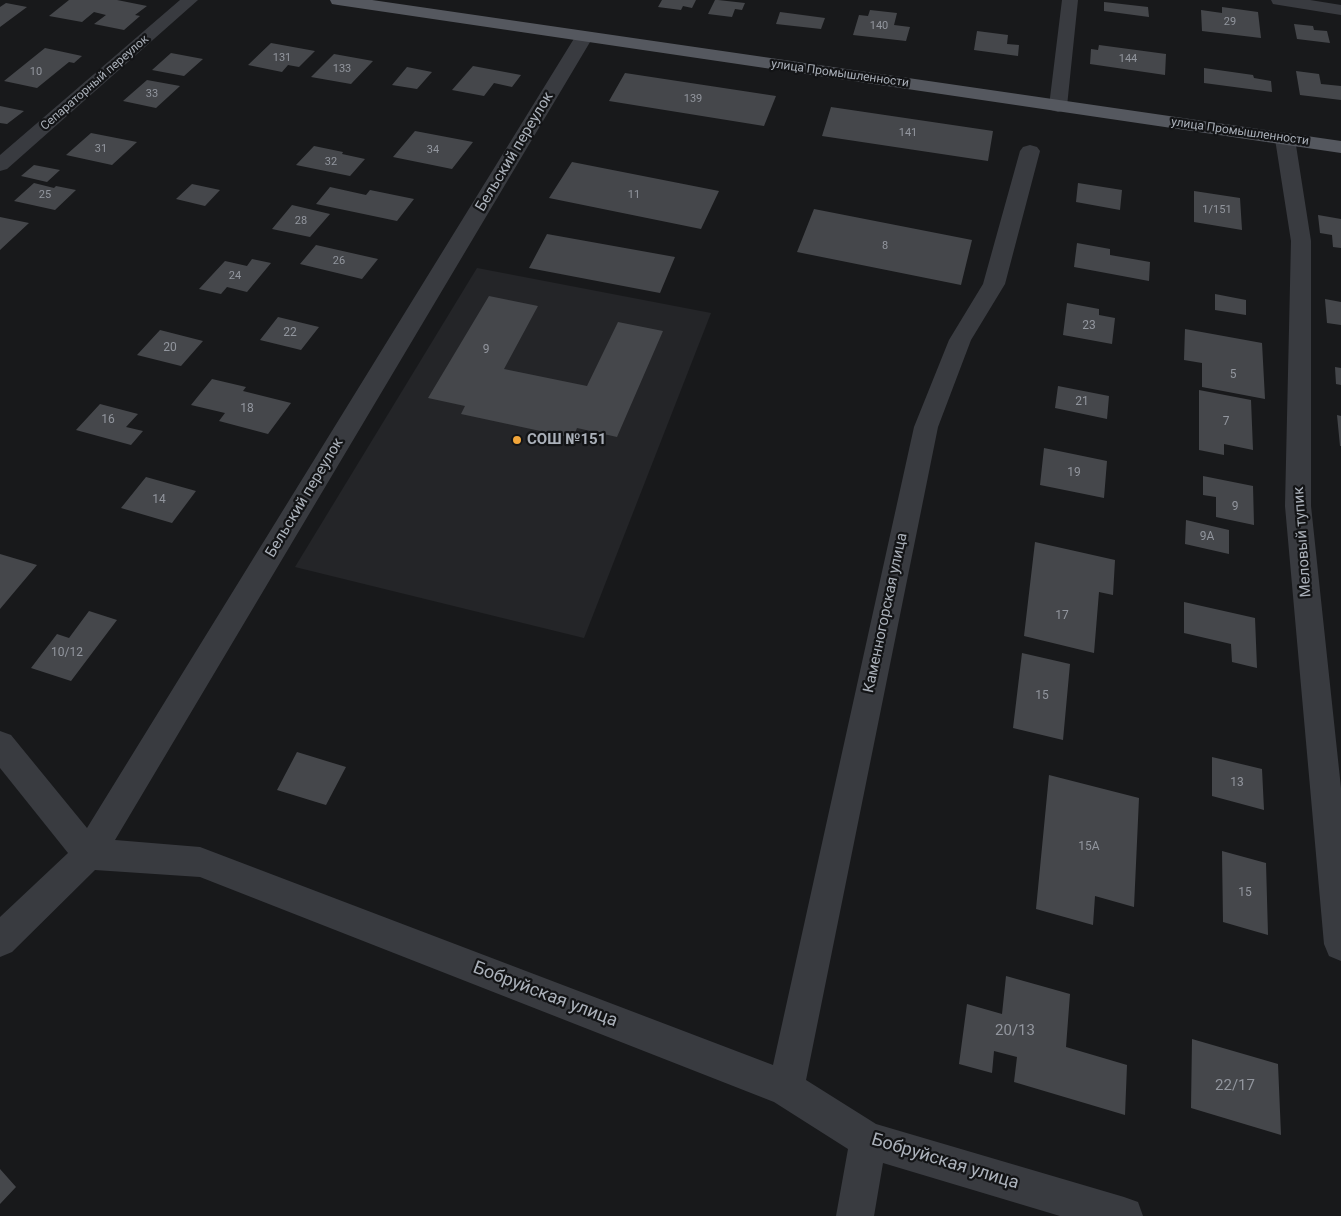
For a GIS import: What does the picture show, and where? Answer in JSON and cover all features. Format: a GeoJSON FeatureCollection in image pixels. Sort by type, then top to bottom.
{"type":"FeatureCollection","features":[{"type":"Feature","properties":{"kind":"main road","name":"улица Промышленности"},"geometry":{"type":"LineString","coordinates":[[338,0],[1341,147]]}},
{"type":"Feature","properties":{"kind":"street","name":"Сепараторный переулок"},"geometry":{"type":"LineString","coordinates":[[0,166],[190,0]]}},
{"type":"Feature","properties":{"kind":"street"},"geometry":{"type":"LineString","coordinates":[[1058,106],[1070,0]]}},
{"type":"Feature","properties":{"kind":"street"},"geometry":{"type":"LineString","coordinates":[[1279,0],[1341,10]]}},
{"type":"Feature","properties":{"kind":"street","name":"Бельский переулок"},"geometry":{"type":"LineString","coordinates":[[0,940],[89,854],[584,37]]}},
{"type":"Feature","properties":{"kind":"street","name":"Меловый тупик"},"geometry":{"type":"LineString","coordinates":[[1285,139],[1301,241],[1298,506],[1341,944]]}},
{"type":"Feature","properties":{"kind":"street","name":"Каменногорская улица"},"geometry":{"type":"LineString","coordinates":[[786,1088],[926,427],[960,340],[994,284],[1030,151]]}},
{"type":"Feature","properties":{"kind":"street"},"geometry":{"type":"LineString","coordinates":[[0,745],[89,854]]}},
{"type":"Feature","properties":{"kind":"street","name":"Бобруйская улица"},"geometry":{"type":"LineString","coordinates":[[89,854],[200,862],[786,1088],[868,1140],[1124,1216]]}},
{"type":"Feature","properties":{"kind":"street"},"geometry":{"type":"LineString","coordinates":[[855,1216],[868,1140]]}},
{"type":"Feature","properties":{"kind":"shaded area","name":"СОШ №151"},"geometry":{"type":"Polygon","coordinates":[[[477,268],[711,313],[584,638],[295,567],[477,268]]]}},
{"type":"Feature","properties":{"kind":"building"},"geometry":{"type":"Polygon","coordinates":[[[69,0],[117,0],[147,6],[135,15],[140,16],[124,30],[94,24],[106,15],[94,12],[82,22],[49,16],[69,0]]]}},
{"type":"Feature","properties":{"kind":"building"},"geometry":{"type":"Polygon","coordinates":[[[662,0],[696,0],[692,8],[683,6],[681,10],[658,7],[662,0]]]}},
{"type":"Feature","properties":{"kind":"building"},"geometry":{"type":"Polygon","coordinates":[[[715,0],[745,3],[742,10],[735,9],[732,17],[708,14],[715,0]]]}},
{"type":"Feature","properties":{"kind":"building"},"geometry":{"type":"Polygon","coordinates":[[[1104,2],[1148,7],[1149,17],[1104,11],[1104,2]]]}},
{"type":"Feature","properties":{"kind":"building"},"geometry":{"type":"Polygon","coordinates":[[[6,3],[27,7],[0,27],[0,7],[6,3]]]}},
{"type":"Feature","properties":{"kind":"building"},"geometry":{"type":"Polygon","coordinates":[[[1222,7],[1258,12],[1261,38],[1202,31],[1201,10],[1222,13],[1222,7]]]}},
{"type":"Feature","properties":{"kind":"building"},"geometry":{"type":"Polygon","coordinates":[[[870,10],[897,13],[894,25],[910,27],[906,41],[853,35],[859,15],[868,16],[870,10]]]}},
{"type":"Feature","properties":{"kind":"building"},"geometry":{"type":"Polygon","coordinates":[[[780,12],[825,18],[821,29],[776,24],[780,12]]]}},
{"type":"Feature","properties":{"kind":"building"},"geometry":{"type":"Polygon","coordinates":[[[1294,24],[1313,26],[1314,30],[1327,31],[1330,43],[1297,39],[1294,24]]]}},
{"type":"Feature","properties":{"kind":"building"},"geometry":{"type":"Polygon","coordinates":[[[977,31],[1008,35],[1007,44],[1019,45],[1018,56],[974,50],[977,31]]]}},
{"type":"Feature","properties":{"kind":"building"},"geometry":{"type":"Polygon","coordinates":[[[271,43],[315,51],[299,67],[288,65],[282,72],[248,65],[271,43]]]}},
{"type":"Feature","properties":{"kind":"building"},"geometry":{"type":"Polygon","coordinates":[[[1099,45],[1166,54],[1165,75],[1090,64],[1091,49],[1098,50],[1099,45]]]}},
{"type":"Feature","properties":{"kind":"building"},"geometry":{"type":"Polygon","coordinates":[[[45,48],[82,56],[74,63],[69,62],[37,88],[4,81],[45,48]]]}},
{"type":"Feature","properties":{"kind":"building"},"geometry":{"type":"Polygon","coordinates":[[[171,53],[203,59],[184,76],[152,70],[171,53]]]}},
{"type":"Feature","properties":{"kind":"building"},"geometry":{"type":"Polygon","coordinates":[[[334,54],[373,61],[351,84],[311,77],[334,54]]]}},
{"type":"Feature","properties":{"kind":"building"},"geometry":{"type":"Polygon","coordinates":[[[473,66],[521,75],[512,87],[494,83],[484,96],[452,90],[473,66]]]}},
{"type":"Feature","properties":{"kind":"building"},"geometry":{"type":"Polygon","coordinates":[[[407,67],[432,72],[417,89],[392,85],[407,67]]]}},
{"type":"Feature","properties":{"kind":"building"},"geometry":{"type":"Polygon","coordinates":[[[1204,68],[1253,75],[1254,78],[1271,81],[1272,92],[1204,83],[1204,68]]]}},
{"type":"Feature","properties":{"kind":"building"},"geometry":{"type":"Polygon","coordinates":[[[1296,71],[1319,74],[1321,84],[1341,86],[1341,100],[1300,95],[1296,71]]]}},
{"type":"Feature","properties":{"kind":"building"},"geometry":{"type":"Polygon","coordinates":[[[625,73],[776,96],[764,126],[609,101],[625,73]]]}},
{"type":"Feature","properties":{"kind":"building"},"geometry":{"type":"Polygon","coordinates":[[[147,80],[180,86],[156,108],[123,101],[147,80]]]}},
{"type":"Feature","properties":{"kind":"building"},"geometry":{"type":"Polygon","coordinates":[[[0,106],[24,111],[7,124],[0,123],[0,106]]]}},
{"type":"Feature","properties":{"kind":"building"},"geometry":{"type":"Polygon","coordinates":[[[831,107],[993,131],[988,161],[822,136],[831,107]]]}},
{"type":"Feature","properties":{"kind":"building"},"geometry":{"type":"Polygon","coordinates":[[[415,131],[473,142],[452,169],[393,157],[415,131]]]}},
{"type":"Feature","properties":{"kind":"building"},"geometry":{"type":"Polygon","coordinates":[[[91,133],[137,142],[112,165],[66,155],[91,133]]]}},
{"type":"Feature","properties":{"kind":"building"},"geometry":{"type":"Polygon","coordinates":[[[314,146],[365,159],[350,176],[296,165],[314,146]]]}},
{"type":"Feature","properties":{"kind":"building"},"geometry":{"type":"Polygon","coordinates":[[[572,162],[719,191],[701,229],[549,198],[572,162]]]}},
{"type":"Feature","properties":{"kind":"building"},"geometry":{"type":"Polygon","coordinates":[[[34,165],[60,170],[47,182],[21,176],[34,165]]]}},
{"type":"Feature","properties":{"kind":"building"},"geometry":{"type":"Polygon","coordinates":[[[34,183],[54,188],[56,186],[76,190],[55,210],[14,201],[34,183]]]}},
{"type":"Feature","properties":{"kind":"building"},"geometry":{"type":"Polygon","coordinates":[[[1078,183],[1122,190],[1120,210],[1076,202],[1078,183]]]}},
{"type":"Feature","properties":{"kind":"building"},"geometry":{"type":"Polygon","coordinates":[[[192,184],[220,190],[205,206],[176,199],[192,184]]]}},
{"type":"Feature","properties":{"kind":"building"},"geometry":{"type":"Polygon","coordinates":[[[330,187],[366,195],[370,190],[414,199],[397,221],[316,204],[330,187]]]}},
{"type":"Feature","properties":{"kind":"building"},"geometry":{"type":"Polygon","coordinates":[[[1194,191],[1240,198],[1242,230],[1194,222],[1194,191]]]}},
{"type":"Feature","properties":{"kind":"building"},"geometry":{"type":"Polygon","coordinates":[[[292,205],[330,214],[310,237],[272,229],[292,205]]]}},
{"type":"Feature","properties":{"kind":"building"},"geometry":{"type":"Polygon","coordinates":[[[814,209],[972,240],[961,285],[797,252],[814,209]]]}},
{"type":"Feature","properties":{"kind":"building"},"geometry":{"type":"Polygon","coordinates":[[[1318,215],[1341,219],[1341,248],[1333,247],[1332,235],[1320,233],[1318,215]]]}},
{"type":"Feature","properties":{"kind":"building"},"geometry":{"type":"Polygon","coordinates":[[[0,217],[29,223],[0,250],[0,217]]]}},
{"type":"Feature","properties":{"kind":"building"},"geometry":{"type":"Polygon","coordinates":[[[547,234],[675,257],[660,293],[529,268],[547,234]]]}},
{"type":"Feature","properties":{"kind":"building"},"geometry":{"type":"Polygon","coordinates":[[[1077,243],[1110,249],[1110,255],[1150,262],[1149,281],[1074,267],[1077,243]]]}},
{"type":"Feature","properties":{"kind":"building"},"geometry":{"type":"Polygon","coordinates":[[[316,245],[378,259],[362,279],[300,264],[316,245]]]}},
{"type":"Feature","properties":{"kind":"building"},"geometry":{"type":"Polygon","coordinates":[[[252,259],[271,263],[247,292],[227,287],[221,294],[199,289],[225,261],[247,266],[252,259]]]}},
{"type":"Feature","properties":{"kind":"building"},"geometry":{"type":"Polygon","coordinates":[[[1215,294],[1246,300],[1246,315],[1215,310],[1215,294]]]}},
{"type":"Feature","properties":{"kind":"building"},"geometry":{"type":"Polygon","coordinates":[[[489,296],[538,306],[504,369],[587,386],[618,322],[663,331],[617,437],[577,428],[573,438],[461,414],[465,406],[428,398],[489,296]]]}},
{"type":"Feature","properties":{"kind":"building"},"geometry":{"type":"Polygon","coordinates":[[[1325,299],[1341,302],[1341,325],[1327,323],[1325,299]]]}},
{"type":"Feature","properties":{"kind":"building"},"geometry":{"type":"Polygon","coordinates":[[[1067,303],[1099,309],[1099,315],[1115,318],[1112,344],[1063,335],[1067,303]]]}},
{"type":"Feature","properties":{"kind":"building"},"geometry":{"type":"Polygon","coordinates":[[[278,317],[319,327],[301,350],[260,340],[278,317]]]}},
{"type":"Feature","properties":{"kind":"building"},"geometry":{"type":"Polygon","coordinates":[[[1185,329],[1262,343],[1265,399],[1202,387],[1202,363],[1184,360],[1185,329]]]}},
{"type":"Feature","properties":{"kind":"building"},"geometry":{"type":"Polygon","coordinates":[[[160,330],[203,341],[181,366],[137,355],[160,330]]]}},
{"type":"Feature","properties":{"kind":"building"},"geometry":{"type":"Polygon","coordinates":[[[1335,367],[1341,368],[1341,385],[1336,384],[1335,367]]]}},
{"type":"Feature","properties":{"kind":"building"},"geometry":{"type":"Polygon","coordinates":[[[212,379],[246,387],[243,391],[291,403],[268,434],[219,421],[225,413],[191,405],[212,379]]]}},
{"type":"Feature","properties":{"kind":"building"},"geometry":{"type":"Polygon","coordinates":[[[1058,386],[1109,396],[1107,419],[1055,408],[1058,386]]]}},
{"type":"Feature","properties":{"kind":"building"},"geometry":{"type":"Polygon","coordinates":[[[1199,390],[1251,400],[1253,450],[1224,444],[1224,455],[1199,450],[1199,390]]]}},
{"type":"Feature","properties":{"kind":"building"},"geometry":{"type":"Polygon","coordinates":[[[100,404],[138,414],[126,427],[143,431],[131,445],[76,430],[100,404]]]}},
{"type":"Feature","properties":{"kind":"building"},"geometry":{"type":"Polygon","coordinates":[[[1337,415],[1341,416],[1341,446],[1340,446],[1337,415]]]}},
{"type":"Feature","properties":{"kind":"building"},"geometry":{"type":"Polygon","coordinates":[[[1044,448],[1107,461],[1104,498],[1040,485],[1044,448]]]}},
{"type":"Feature","properties":{"kind":"building"},"geometry":{"type":"Polygon","coordinates":[[[1203,476],[1253,486],[1254,525],[1216,517],[1216,497],[1203,495],[1203,476]]]}},
{"type":"Feature","properties":{"kind":"building"},"geometry":{"type":"Polygon","coordinates":[[[146,477],[196,491],[172,523],[121,508],[146,477]]]}},
{"type":"Feature","properties":{"kind":"building"},"geometry":{"type":"Polygon","coordinates":[[[1186,520],[1229,530],[1229,554],[1185,544],[1186,520]]]}},
{"type":"Feature","properties":{"kind":"building"},"geometry":{"type":"Polygon","coordinates":[[[1035,542],[1115,560],[1113,595],[1099,592],[1094,653],[1024,636],[1035,542]]]}},
{"type":"Feature","properties":{"kind":"building"},"geometry":{"type":"Polygon","coordinates":[[[0,554],[37,565],[0,609],[0,554]]]}},
{"type":"Feature","properties":{"kind":"building"},"geometry":{"type":"Polygon","coordinates":[[[1184,602],[1255,618],[1257,668],[1232,662],[1231,644],[1184,633],[1184,602]]]}},
{"type":"Feature","properties":{"kind":"building"},"geometry":{"type":"Polygon","coordinates":[[[89,611],[117,620],[71,681],[31,668],[57,634],[69,638],[89,611]]]}},
{"type":"Feature","properties":{"kind":"building"},"geometry":{"type":"Polygon","coordinates":[[[1022,653],[1070,664],[1063,740],[1013,728],[1022,653]]]}},
{"type":"Feature","properties":{"kind":"building"},"geometry":{"type":"Polygon","coordinates":[[[297,752],[346,767],[326,805],[277,790],[297,752]]]}},
{"type":"Feature","properties":{"kind":"building"},"geometry":{"type":"Polygon","coordinates":[[[1212,757],[1262,769],[1264,810],[1212,796],[1212,757]]]}},
{"type":"Feature","properties":{"kind":"building"},"geometry":{"type":"Polygon","coordinates":[[[1049,775],[1139,798],[1134,907],[1095,896],[1093,925],[1036,909],[1049,775]]]}},
{"type":"Feature","properties":{"kind":"building"},"geometry":{"type":"Polygon","coordinates":[[[1222,851],[1266,863],[1268,935],[1223,922],[1222,851]]]}},
{"type":"Feature","properties":{"kind":"building"},"geometry":{"type":"Polygon","coordinates":[[[1006,976],[1070,994],[1066,1047],[1127,1065],[1125,1115],[1014,1082],[1017,1057],[994,1051],[992,1073],[959,1064],[967,1004],[1002,1014],[1006,976]]]}},
{"type":"Feature","properties":{"kind":"building"},"geometry":{"type":"Polygon","coordinates":[[[1192,1039],[1278,1064],[1281,1135],[1191,1108],[1192,1039]]]}},
{"type":"Feature","properties":{"kind":"building"},"geometry":{"type":"Polygon","coordinates":[[[0,1169],[16,1187],[0,1204],[0,1169]]]}},
{"type":"Feature","properties":{"kind":"place","name":"СОШ №151"},"geometry":{"type":"Point","coordinates":[517,440]}}]}
